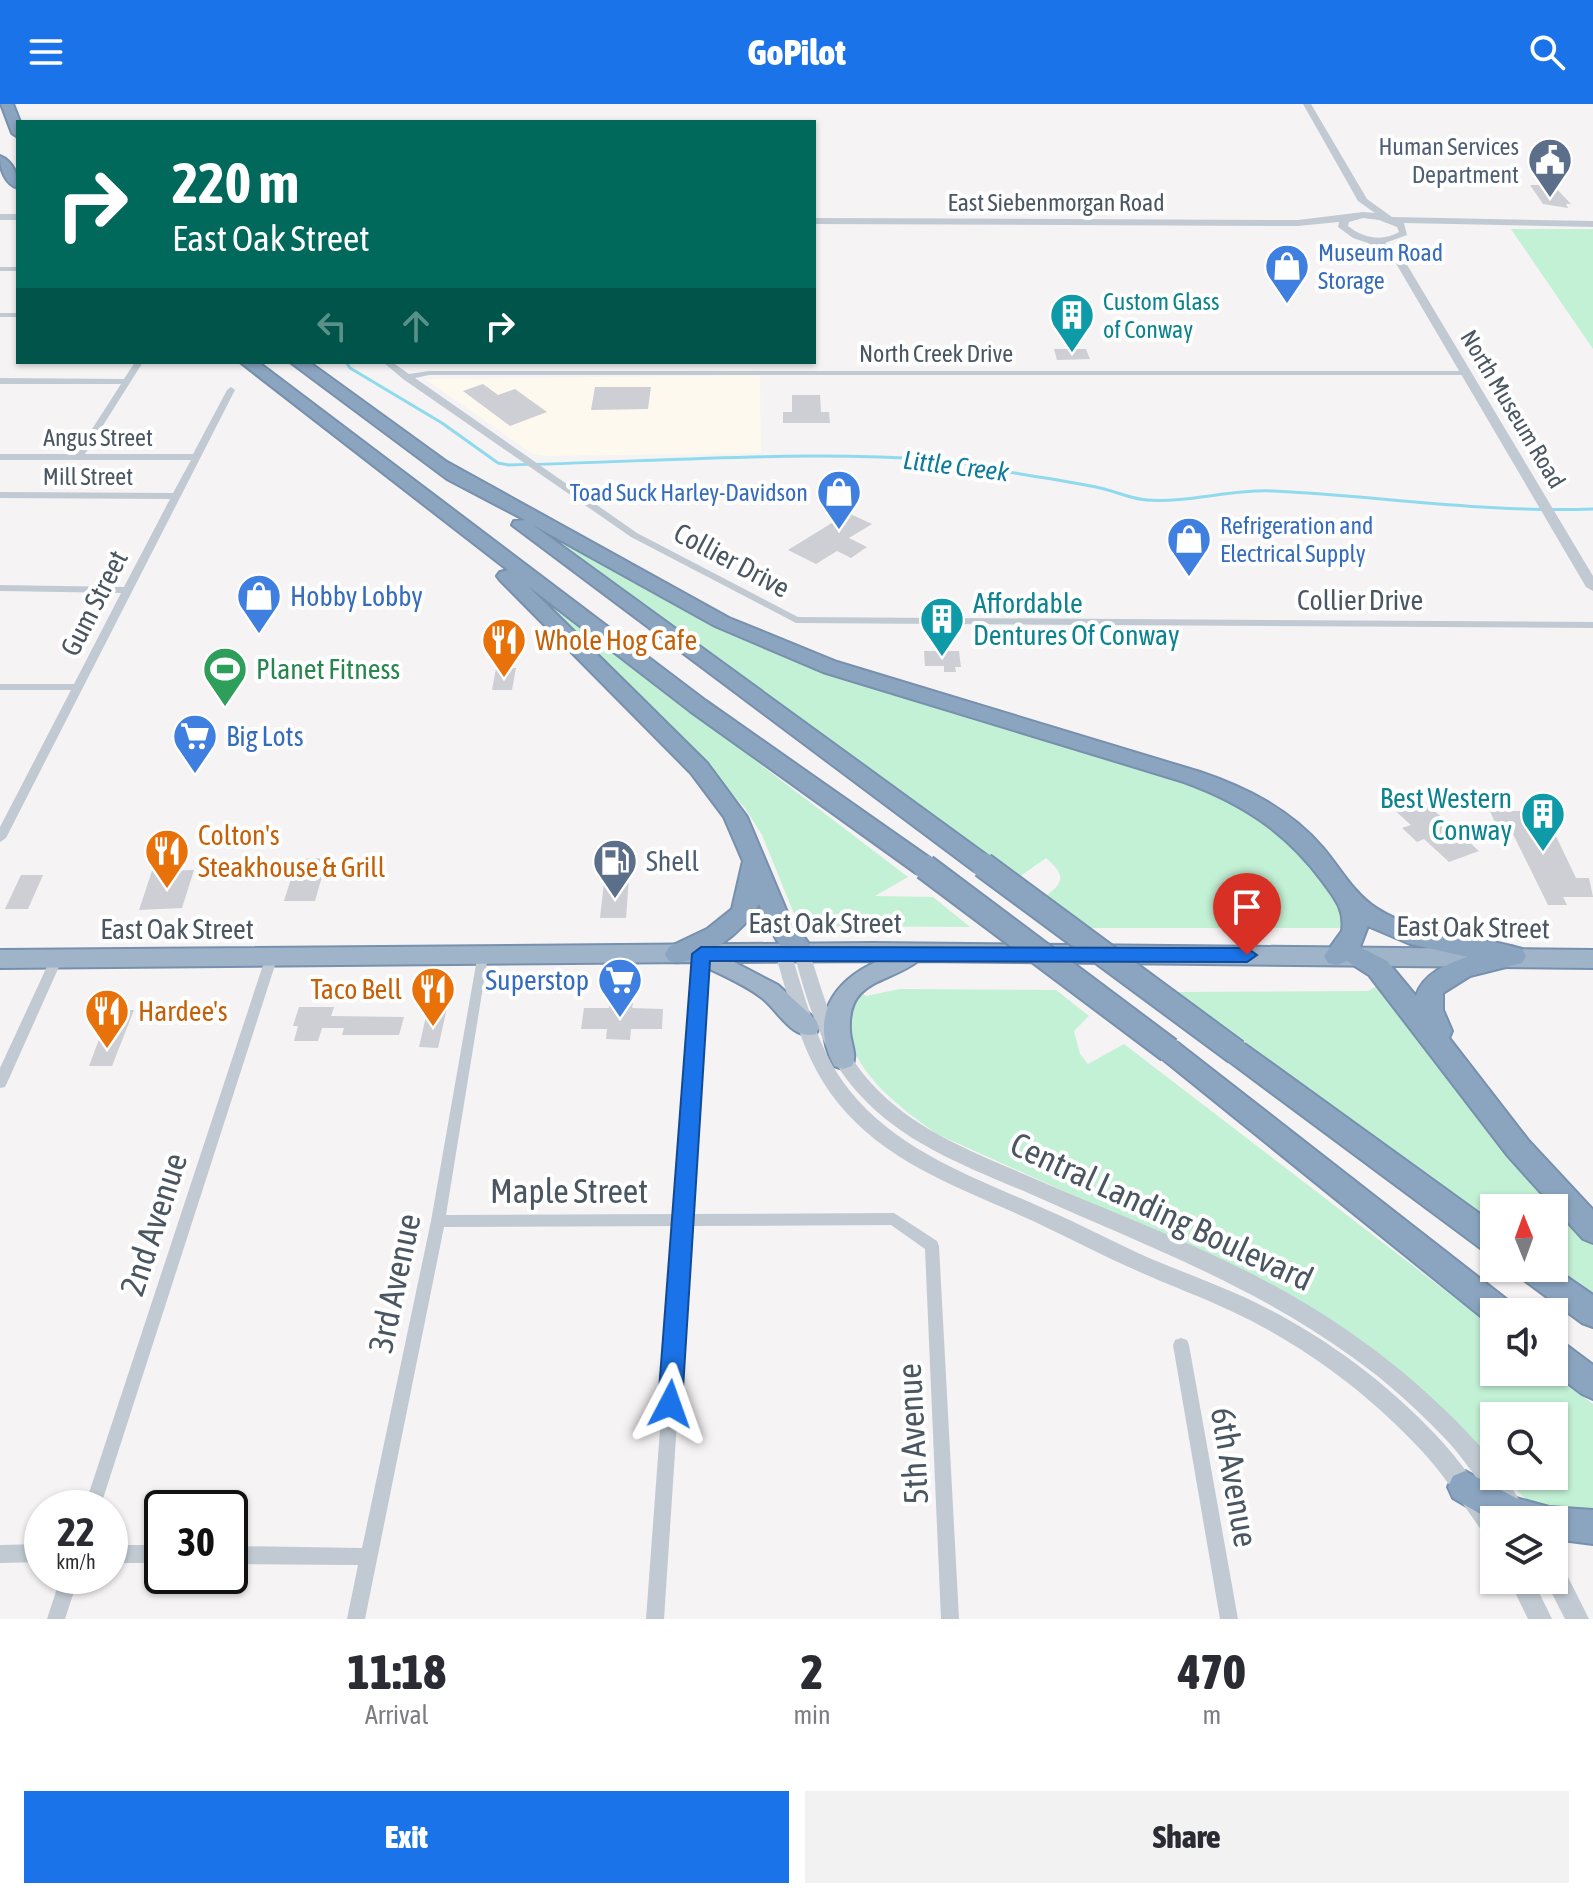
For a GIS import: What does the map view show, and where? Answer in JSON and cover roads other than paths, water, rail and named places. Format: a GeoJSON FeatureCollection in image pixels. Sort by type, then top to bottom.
{"type":"FeatureCollection","features":[{"type":"Feature","properties":{"kind":"highway"},"geometry":{"type":"LineString","coordinates":[[7,104],[16,128]]}},
{"type":"Feature","properties":{"kind":"highway"},"geometry":{"type":"LineString","coordinates":[[0,160],[16,181]]}},
{"type":"Feature","properties":{"kind":"highway"},"geometry":{"type":"LineString","coordinates":[[251,364],[698,706],[925,867],[1169,1050],[1481,1298]]}},
{"type":"Feature","properties":{"kind":"highway"},"geometry":{"type":"LineString","coordinates":[[301,364],[1480,1231]]}},
{"type":"Feature","properties":{"kind":"highway"},"geometry":{"type":"LineString","coordinates":[[441,466],[709,615],[768,644],[854,674],[1192,777],[1240,796],[1296,833],[1351,900],[1370,916],[1415,935],[1513,956]]}},
{"type":"Feature","properties":{"kind":"highway"},"geometry":{"type":"LineString","coordinates":[[437,506],[699,768],[733,811],[793,953]]}},
{"type":"Feature","properties":{"kind":"highway"},"geometry":{"type":"LineString","coordinates":[[755,862],[747,901],[739,917],[690,954],[770,991],[807,1027]]}},
{"type":"Feature","properties":{"kind":"highway"},"geometry":{"type":"LineString","coordinates":[[1351,900],[1356,929],[1347,956],[1378,968],[1390,981],[1538,1172],[1593,1230]]}},
{"type":"Feature","properties":{"kind":"highway"},"geometry":{"type":"LineString","coordinates":[[843,1059],[835,1034],[836,1014],[842,998],[853,985],[876,971],[920,953]]}},
{"type":"Feature","properties":{"kind":"highway","name":"East Oak Street"},"geometry":{"type":"LineString","coordinates":[[0,959],[920,953],[1593,959]]}},
{"type":"Feature","properties":{"kind":"highway"},"geometry":{"type":"LineString","coordinates":[[1474,1088],[1433,1021],[1428,1001],[1430,992],[1439,980],[1463,968],[1513,956]]}},
{"type":"Feature","properties":{"kind":"highway"},"geometry":{"type":"LineString","coordinates":[[1550,1282],[1593,1313]]}},
{"type":"Feature","properties":{"kind":"highway"},"geometry":{"type":"LineString","coordinates":[[1568,1365],[1593,1384]]}},
{"type":"Feature","properties":{"kind":"highway"},"geometry":{"type":"LineString","coordinates":[[1465,1487],[1494,1506]]}},
{"type":"Feature","properties":{"kind":"highway"},"geometry":{"type":"LineString","coordinates":[[1568,1524],[1593,1527]]}},
{"type":"Feature","properties":{"kind":"street"},"geometry":{"type":"LineString","coordinates":[[1307,104],[1363,201],[1364,209],[1342,224],[1352,235]]}},
{"type":"Feature","properties":{"kind":"street"},"geometry":{"type":"LineString","coordinates":[[1363,201],[1401,225],[1402,235]]}},
{"type":"Feature","properties":{"kind":"street","name":"East Siebenmorgan Road"},"geometry":{"type":"LineString","coordinates":[[1298,223],[1352,217],[1391,220]]}},
{"type":"Feature","properties":{"kind":"street"},"geometry":{"type":"LineString","coordinates":[[1391,220],[1445,224],[1593,224]]}},
{"type":"Feature","properties":{"kind":"street","name":"East Siebenmorgan Road"},"geometry":{"type":"LineString","coordinates":[[816,221],[1298,223],[1332,227],[1371,240]]}},
{"type":"Feature","properties":{"kind":"street"},"geometry":{"type":"LineString","coordinates":[[1371,240],[1445,224]]}},
{"type":"Feature","properties":{"kind":"street"},"geometry":{"type":"LineString","coordinates":[[1371,240],[1395,253],[1395,241],[1402,235]]}},
{"type":"Feature","properties":{"kind":"street","name":"North Museum Road"},"geometry":{"type":"LineString","coordinates":[[1395,253],[1593,587]]}},
{"type":"Feature","properties":{"kind":"street"},"geometry":{"type":"LineString","coordinates":[[79,457],[138,364]]}},
{"type":"Feature","properties":{"kind":"street","name":"Collier Drive"},"geometry":{"type":"LineString","coordinates":[[390,364],[634,535],[796,620],[1593,625]]}},
{"type":"Feature","properties":{"kind":"street","name":"North Creek Drive"},"geometry":{"type":"LineString","coordinates":[[406,377],[429,373],[1466,373]]}},
{"type":"Feature","properties":{"kind":"street"},"geometry":{"type":"LineString","coordinates":[[0,381],[128,382]]}},
{"type":"Feature","properties":{"kind":"street","name":"Gum Street"},"geometry":{"type":"LineString","coordinates":[[0,838],[6,813],[78,687],[231,390]]}},
{"type":"Feature","properties":{"kind":"street","name":"Angus Street"},"geometry":{"type":"LineString","coordinates":[[0,457],[196,457]]}},
{"type":"Feature","properties":{"kind":"street","name":"Mill Street"},"geometry":{"type":"LineString","coordinates":[[0,495],[176,496]]}},
{"type":"Feature","properties":{"kind":"street"},"geometry":{"type":"LineString","coordinates":[[0,588],[128,590]]}},
{"type":"Feature","properties":{"kind":"street"},"geometry":{"type":"LineString","coordinates":[[0,687],[78,687]]}},
{"type":"Feature","properties":{"kind":"street","name":"Central Landing Boulevard"},"geometry":{"type":"LineString","coordinates":[[793,953],[807,1027],[829,1077],[869,1124],[901,1147],[963,1181],[1155,1270],[1239,1305],[1301,1340],[1349,1372],[1403,1418],[1465,1487]]}},
{"type":"Feature","properties":{"kind":"street","name":"Central Landing Boulevard"},"geometry":{"type":"LineString","coordinates":[[793,953],[824,1029],[843,1059],[882,1107],[925,1138],[1249,1282],[1326,1327],[1365,1355],[1445,1423],[1482,1464],[1509,1506]]}},
{"type":"Feature","properties":{"kind":"street"},"geometry":{"type":"LineString","coordinates":[[655,1619],[683,1219],[690,954]]}},
{"type":"Feature","properties":{"kind":"street","name":"3rd Avenue"},"geometry":{"type":"LineString","coordinates":[[356,1619],[438,1221],[482,956]]}},
{"type":"Feature","properties":{"kind":"street","name":"2nd Avenue"},"geometry":{"type":"LineString","coordinates":[[98,1490],[271,959]]}},
{"type":"Feature","properties":{"kind":"street"},"geometry":{"type":"LineString","coordinates":[[0,1083],[56,960]]}},
{"type":"Feature","properties":{"kind":"street","name":"Maple Street"},"geometry":{"type":"LineString","coordinates":[[438,1221],[894,1219],[932,1246]]}},
{"type":"Feature","properties":{"kind":"street","name":"5th Avenue"},"geometry":{"type":"LineString","coordinates":[[932,1246],[950,1619]]}},
{"type":"Feature","properties":{"kind":"street","name":"6th Avenue"},"geometry":{"type":"LineString","coordinates":[[1181,1345],[1229,1619]]}},
{"type":"Feature","properties":{"kind":"street"},"geometry":{"type":"LineString","coordinates":[[0,1554],[24,1553]]}},
{"type":"Feature","properties":{"kind":"street"},"geometry":{"type":"LineString","coordinates":[[248,1555],[368,1557]]}},
{"type":"Feature","properties":{"kind":"street"},"geometry":{"type":"LineString","coordinates":[[56,1619],[64,1594]]}},
{"type":"Feature","properties":{"kind":"street"},"geometry":{"type":"LineString","coordinates":[[1528,1594],[1540,1619]]}},
{"type":"Feature","properties":{"kind":"street"},"geometry":{"type":"LineString","coordinates":[[1564,1594],[1577,1619]]}},
{"type":"Feature","properties":{"kind":"waterway","name":"Little Creek"},"geometry":{"type":"LineString","coordinates":[[347,364],[442,423],[498,463],[509,465],[777,456],[885,457],[963,463],[1106,489],[1147,500],[1273,491],[1512,509],[1593,509]]}},
{"type":"Feature","properties":{"kind":"place","name":"Human Services Department"},"geometry":{"type":"Point","coordinates":[1550,199]}},
{"type":"Feature","properties":{"kind":"place","name":"Museum Road Storage"},"geometry":{"type":"Point","coordinates":[1287,305]}},
{"type":"Feature","properties":{"kind":"place","name":"Custom Glass of Conway"},"geometry":{"type":"Point","coordinates":[1072,354]}},
{"type":"Feature","properties":{"kind":"place","name":"Toad Suck Harley-Davidson"},"geometry":{"type":"Point","coordinates":[839,531]}},
{"type":"Feature","properties":{"kind":"place","name":"Refrigeration and Electrical Supply"},"geometry":{"type":"Point","coordinates":[1189,578]}},
{"type":"Feature","properties":{"kind":"place","name":"Hobby Lobby"},"geometry":{"type":"Point","coordinates":[259,635]}},
{"type":"Feature","properties":{"kind":"place","name":"Affordable Dentures Of Conway"},"geometry":{"type":"Point","coordinates":[942,658]}},
{"type":"Feature","properties":{"kind":"place","name":"Whole Hog Cafe"},"geometry":{"type":"Point","coordinates":[504,679]}},
{"type":"Feature","properties":{"kind":"place","name":"Planet Fitness"},"geometry":{"type":"Point","coordinates":[225,708]}},
{"type":"Feature","properties":{"kind":"place","name":"Big Lots"},"geometry":{"type":"Point","coordinates":[195,775]}},
{"type":"Feature","properties":{"kind":"place","name":"Best Western Conway"},"geometry":{"type":"Point","coordinates":[1543,853]}},
{"type":"Feature","properties":{"kind":"place","name":"Colton's Steakhouse & Grill"},"geometry":{"type":"Point","coordinates":[167,890]}},
{"type":"Feature","properties":{"kind":"place","name":"Shell"},"geometry":{"type":"Point","coordinates":[615,900]}},
{"type":"Feature","properties":{"kind":"place","name":"Superstop"},"geometry":{"type":"Point","coordinates":[620,1019]}},
{"type":"Feature","properties":{"kind":"place","name":"Taco Bell"},"geometry":{"type":"Point","coordinates":[433,1028]}},
{"type":"Feature","properties":{"kind":"place","name":"Hardee's"},"geometry":{"type":"Point","coordinates":[107,1050]}}]}
